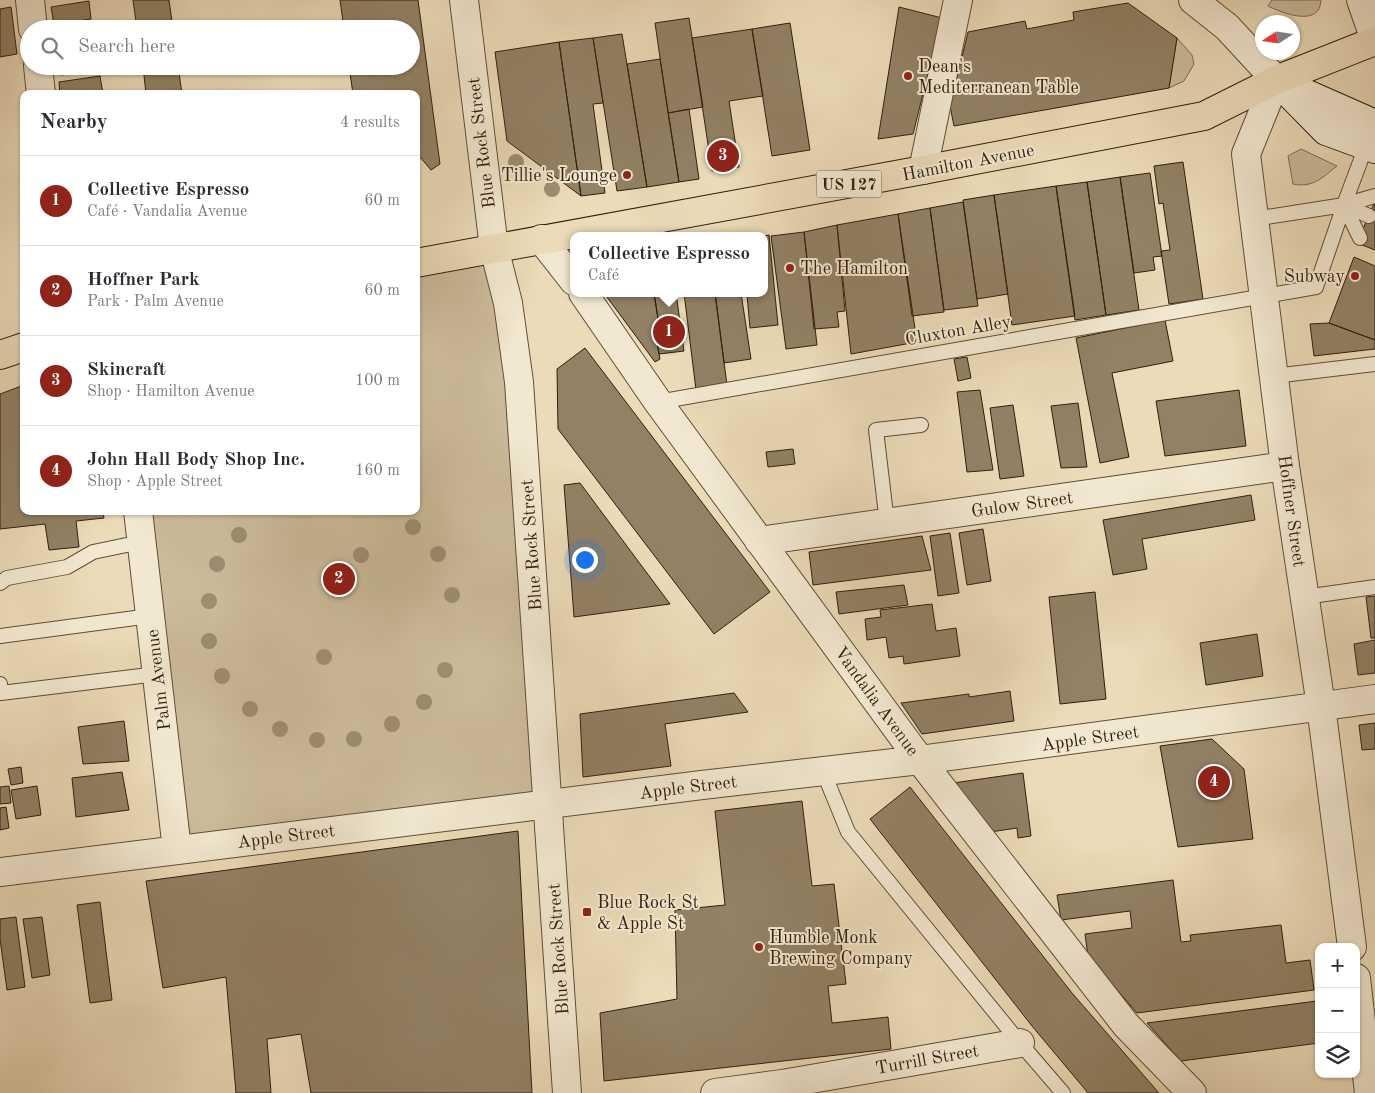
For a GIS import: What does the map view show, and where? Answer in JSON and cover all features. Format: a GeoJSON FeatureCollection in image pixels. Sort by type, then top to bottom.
{"type":"FeatureCollection","features":[{"type":"Feature","properties":{"kind":"main road","name":"US 127"},"geometry":{"type":"LineString","coordinates":[[1276,80],[1375,40]]}},
{"type":"Feature","properties":{"kind":"main road","name":"Hamilton Avenue"},"geometry":{"type":"LineString","coordinates":[[580,232],[923,170],[1204,116],[1276,80]]}},
{"type":"Feature","properties":{"kind":"main road","name":"Hamilton Avenue"},"geometry":{"type":"LineString","coordinates":[[420,261],[570,234]]}},
{"type":"Feature","properties":{"kind":"main road"},"geometry":{"type":"LineString","coordinates":[[0,355],[20,348]]}},
{"type":"Feature","properties":{"kind":"street"},"geometry":{"type":"LineString","coordinates":[[30,0],[33,20]]}},
{"type":"Feature","properties":{"kind":"street","name":"Blue Rock Street"},"geometry":{"type":"LineString","coordinates":[[464,0],[494,248],[508,303],[519,382],[549,804],[567,1093]]}},
{"type":"Feature","properties":{"kind":"street"},"geometry":{"type":"LineString","coordinates":[[923,170],[958,0]]}},
{"type":"Feature","properties":{"kind":"street"},"geometry":{"type":"LineString","coordinates":[[1193,0],[1227,27],[1326,131],[1372,140]]}},
{"type":"Feature","properties":{"kind":"street"},"geometry":{"type":"LineString","coordinates":[[1361,0],[1375,40]]}},
{"type":"Feature","properties":{"kind":"street"},"geometry":{"type":"LineString","coordinates":[[39,75],[41,90]]}},
{"type":"Feature","properties":{"kind":"street","name":"Hoffner Street"},"geometry":{"type":"LineString","coordinates":[[1276,80],[1246,154],[1285,466],[1321,706],[1351,943]]}},
{"type":"Feature","properties":{"kind":"street"},"geometry":{"type":"LineString","coordinates":[[541,239],[570,276]]}},
{"type":"Feature","properties":{"kind":"street","name":"Vandalia Avenue"},"geometry":{"type":"LineString","coordinates":[[586,297],[658,402],[758,541],[920,760],[1126,1025],[1192,1093]]}},
{"type":"Feature","properties":{"kind":"street","name":"Gulow Street"},"geometry":{"type":"LineString","coordinates":[[758,541],[1285,466]]}},
{"type":"Feature","properties":{"kind":"street","name":"Palm Avenue"},"geometry":{"type":"LineString","coordinates":[[138,515],[177,850]]}},
{"type":"Feature","properties":{"kind":"street","name":"Apple Street"},"geometry":{"type":"LineString","coordinates":[[0,872],[920,760],[1375,699]]}},
{"type":"Feature","properties":{"kind":"street"},"geometry":{"type":"LineString","coordinates":[[1360,988],[1368,1009],[1370,1093]]}},
{"type":"Feature","properties":{"kind":"street","name":"Turrill Street"},"geometry":{"type":"LineString","coordinates":[[715,1093],[782,1088],[1020,1043]]}},
{"type":"Feature","properties":{"kind":"lane"},"geometry":{"type":"LineString","coordinates":[[1360,238],[1344,205],[1372,140]]}},
{"type":"Feature","properties":{"kind":"lane"},"geometry":{"type":"LineString","coordinates":[[1254,218],[1344,205],[1375,196]]}},
{"type":"Feature","properties":{"kind":"lane"},"geometry":{"type":"LineString","coordinates":[[1344,205],[1369,216]]}},
{"type":"Feature","properties":{"kind":"lane","name":"Cluxton Alley"},"geometry":{"type":"LineString","coordinates":[[658,402],[1316,287],[1344,205]]}},
{"type":"Feature","properties":{"kind":"lane"},"geometry":{"type":"LineString","coordinates":[[1274,376],[1375,364]]}},
{"type":"Feature","properties":{"kind":"lane"},"geometry":{"type":"LineString","coordinates":[[887,523],[876,430],[921,425]]}},
{"type":"Feature","properties":{"kind":"lane"},"geometry":{"type":"LineString","coordinates":[[0,583],[7,578],[66,567],[93,552],[141,542]]}},
{"type":"Feature","properties":{"kind":"lane"},"geometry":{"type":"LineString","coordinates":[[1305,598],[1375,587]]}},
{"type":"Feature","properties":{"kind":"lane"},"geometry":{"type":"LineString","coordinates":[[0,636],[150,616]]}},
{"type":"Feature","properties":{"kind":"lane"},"geometry":{"type":"LineString","coordinates":[[0,684],[1,693],[157,674]]}},
{"type":"Feature","properties":{"kind":"lane"},"geometry":{"type":"LineString","coordinates":[[823,771],[848,832],[1063,1093]]}},
{"type":"Feature","properties":{"kind":"shaded area"},"geometry":{"type":"Polygon","coordinates":[[[1272,0],[1321,0],[1319,9],[1314,14],[1307,16],[1291,15],[1268,6],[1272,0]]]}},
{"type":"Feature","properties":{"kind":"shaded area"},"geometry":{"type":"Polygon","coordinates":[[[1177,38],[1192,55],[1194,64],[1184,81],[1169,88],[1177,38]]]}},
{"type":"Feature","properties":{"kind":"shaded area"},"geometry":{"type":"Polygon","coordinates":[[[1301,149],[1337,166],[1317,181],[1306,185],[1293,184],[1288,156],[1301,149]]]}},
{"type":"Feature","properties":{"kind":"shaded area"},"geometry":{"type":"Polygon","coordinates":[[[494,248],[549,804],[177,850],[138,515],[420,515],[420,262],[494,248]]]}},
{"type":"Feature","properties":{"kind":"building"},"geometry":{"type":"Polygon","coordinates":[[[133,0],[169,0],[172,20],[136,20],[133,0]]]}},
{"type":"Feature","properties":{"kind":"building"},"geometry":{"type":"Polygon","coordinates":[[[340,0],[418,0],[440,164],[431,170],[420,157],[420,90],[352,90],[350,75],[420,75],[420,20],[343,20],[340,0]]]}},
{"type":"Feature","properties":{"kind":"building"},"geometry":{"type":"Polygon","coordinates":[[[89,1],[91,19],[53,20],[51,7],[89,1]]]}},
{"type":"Feature","properties":{"kind":"building"},"geometry":{"type":"Polygon","coordinates":[[[1128,3],[1177,38],[1169,88],[954,126],[950,106],[968,32],[1025,21],[1027,29],[1074,20],[1073,12],[1128,3]]]}},
{"type":"Feature","properties":{"kind":"building"},"geometry":{"type":"Polygon","coordinates":[[[11,7],[17,54],[0,57],[0,9],[11,7]]]}},
{"type":"Feature","properties":{"kind":"building","name":"Dean's Mediterranean Table"},"geometry":{"type":"Polygon","coordinates":[[[899,7],[942,18],[913,134],[878,139],[899,7]]]}},
{"type":"Feature","properties":{"kind":"building"},"geometry":{"type":"Polygon","coordinates":[[[689,18],[703,107],[668,113],[655,23],[689,18]]]}},
{"type":"Feature","properties":{"kind":"building"},"geometry":{"type":"Polygon","coordinates":[[[790,23],[810,150],[772,156],[752,29],[790,23]]]}},
{"type":"Feature","properties":{"kind":"building"},"geometry":{"type":"Polygon","coordinates":[[[752,29],[763,96],[729,101],[739,167],[712,171],[692,38],[752,29]]]}},
{"type":"Feature","properties":{"kind":"building"},"geometry":{"type":"Polygon","coordinates":[[[622,34],[647,187],[617,191],[593,38],[622,34]]]}},
{"type":"Feature","properties":{"kind":"building"},"geometry":{"type":"Polygon","coordinates":[[[593,38],[603,103],[593,104],[605,193],[581,196],[559,42],[593,38]]]}},
{"type":"Feature","properties":{"kind":"building"},"geometry":{"type":"Polygon","coordinates":[[[559,42],[581,196],[507,141],[495,52],[559,42]]]}},
{"type":"Feature","properties":{"kind":"building"},"geometry":{"type":"Polygon","coordinates":[[[660,59],[679,182],[647,187],[627,64],[660,59]]]}},
{"type":"Feature","properties":{"kind":"building"},"geometry":{"type":"Polygon","coordinates":[[[144,75],[179,75],[181,90],[146,90],[144,75]]]}},
{"type":"Feature","properties":{"kind":"building"},"geometry":{"type":"Polygon","coordinates":[[[100,76],[102,90],[60,90],[59,82],[100,76]]]}},
{"type":"Feature","properties":{"kind":"building"},"geometry":{"type":"Polygon","coordinates":[[[689,109],[699,179],[679,182],[668,113],[689,109]]]}},
{"type":"Feature","properties":{"kind":"building"},"geometry":{"type":"Polygon","coordinates":[[[1183,162],[1203,299],[1169,304],[1161,251],[1170,250],[1163,203],[1159,204],[1154,166],[1183,162]]]}},
{"type":"Feature","properties":{"kind":"building"},"geometry":{"type":"Polygon","coordinates":[[[1150,173],[1162,256],[1153,257],[1155,270],[1134,273],[1120,177],[1150,173]]]}},
{"type":"Feature","properties":{"kind":"building"},"geometry":{"type":"Polygon","coordinates":[[[1120,177],[1139,310],[1106,315],[1087,182],[1120,177]]]}},
{"type":"Feature","properties":{"kind":"building"},"geometry":{"type":"Polygon","coordinates":[[[1087,182],[1106,315],[1075,320],[1056,186],[1087,182]]]}},
{"type":"Feature","properties":{"kind":"building"},"geometry":{"type":"Polygon","coordinates":[[[1056,186],[1075,316],[1012,325],[994,195],[1056,186]]]}},
{"type":"Feature","properties":{"kind":"building"},"geometry":{"type":"Polygon","coordinates":[[[994,195],[1008,294],[977,299],[963,200],[994,195]]]}},
{"type":"Feature","properties":{"kind":"building"},"geometry":{"type":"Polygon","coordinates":[[[1375,201],[1375,250],[1357,243],[1375,201]]]}},
{"type":"Feature","properties":{"kind":"building"},"geometry":{"type":"Polygon","coordinates":[[[963,202],[978,306],[944,310],[930,208],[963,202]]]}},
{"type":"Feature","properties":{"kind":"building"},"geometry":{"type":"Polygon","coordinates":[[[930,208],[944,312],[912,316],[898,214],[930,208]]]}},
{"type":"Feature","properties":{"kind":"building"},"geometry":{"type":"Polygon","coordinates":[[[898,214],[917,342],[851,354],[837,225],[898,214]]]}},
{"type":"Feature","properties":{"kind":"building"},"geometry":{"type":"Polygon","coordinates":[[[837,225],[845,311],[837,312],[839,327],[814,329],[804,232],[837,225]]]}},
{"type":"Feature","properties":{"kind":"building"},"geometry":{"type":"Polygon","coordinates":[[[804,232],[817,345],[786,349],[771,236],[804,232]]]}},
{"type":"Feature","properties":{"kind":"building"},"geometry":{"type":"Polygon","coordinates":[[[768,235],[778,325],[750,328],[747,297],[768,297],[768,235]]]}},
{"type":"Feature","properties":{"kind":"building"},"geometry":{"type":"Polygon","coordinates":[[[1354,257],[1375,266],[1375,340],[1329,323],[1354,257]]]}},
{"type":"Feature","properties":{"kind":"building"},"geometry":{"type":"Polygon","coordinates":[[[607,297],[655,297],[659,325],[654,326],[660,359],[655,362],[607,297]]]}},
{"type":"Feature","properties":{"kind":"building"},"geometry":{"type":"Polygon","coordinates":[[[655,297],[677,297],[684,351],[659,354],[654,326],[659,325],[655,297]]]}},
{"type":"Feature","properties":{"kind":"building"},"geometry":{"type":"Polygon","coordinates":[[[684,297],[716,297],[727,385],[696,390],[684,297]]]}},
{"type":"Feature","properties":{"kind":"building"},"geometry":{"type":"Polygon","coordinates":[[[716,297],[742,297],[751,359],[724,363],[716,297]]]}},
{"type":"Feature","properties":{"kind":"building"},"geometry":{"type":"Polygon","coordinates":[[[1165,320],[1173,361],[1112,373],[1129,457],[1100,463],[1076,338],[1165,320]]]}},
{"type":"Feature","properties":{"kind":"building"},"geometry":{"type":"Polygon","coordinates":[[[1329,323],[1375,340],[1375,349],[1314,356],[1310,324],[1329,323]]]}},
{"type":"Feature","properties":{"kind":"building"},"geometry":{"type":"Polygon","coordinates":[[[585,348],[770,592],[714,634],[558,429],[557,369],[585,348]]]}},
{"type":"Feature","properties":{"kind":"building"},"geometry":{"type":"Polygon","coordinates":[[[967,357],[971,378],[958,381],[954,359],[967,357]]]}},
{"type":"Feature","properties":{"kind":"building"},"geometry":{"type":"Polygon","coordinates":[[[20,386],[20,515],[104,515],[104,518],[76,521],[79,547],[49,550],[45,524],[0,529],[0,394],[20,386]]]}},
{"type":"Feature","properties":{"kind":"building"},"geometry":{"type":"Polygon","coordinates":[[[980,390],[993,470],[967,472],[957,392],[980,390]]]}},
{"type":"Feature","properties":{"kind":"building"},"geometry":{"type":"Polygon","coordinates":[[[1239,390],[1246,446],[1165,456],[1156,401],[1239,390]]]}},
{"type":"Feature","properties":{"kind":"building"},"geometry":{"type":"Polygon","coordinates":[[[1078,403],[1087,467],[1061,468],[1051,406],[1078,403]]]}},
{"type":"Feature","properties":{"kind":"building"},"geometry":{"type":"Polygon","coordinates":[[[1013,405],[1024,476],[1000,479],[990,408],[1013,405]]]}},
{"type":"Feature","properties":{"kind":"building"},"geometry":{"type":"Polygon","coordinates":[[[793,449],[795,464],[768,467],[766,452],[793,449]]]}},
{"type":"Feature","properties":{"kind":"building"},"geometry":{"type":"Polygon","coordinates":[[[580,483],[670,604],[574,617],[564,485],[580,483]]]}},
{"type":"Feature","properties":{"kind":"building"},"geometry":{"type":"Polygon","coordinates":[[[1251,495],[1255,520],[1142,539],[1147,569],[1113,575],[1103,520],[1251,495]]]}},
{"type":"Feature","properties":{"kind":"building"},"geometry":{"type":"Polygon","coordinates":[[[983,529],[991,581],[967,585],[959,533],[983,529]]]}},
{"type":"Feature","properties":{"kind":"building"},"geometry":{"type":"Polygon","coordinates":[[[950,533],[959,593],[938,596],[930,536],[950,533]]]}},
{"type":"Feature","properties":{"kind":"building"},"geometry":{"type":"Polygon","coordinates":[[[922,536],[931,570],[813,585],[809,552],[922,536]]]}},
{"type":"Feature","properties":{"kind":"building"},"geometry":{"type":"Polygon","coordinates":[[[904,585],[908,605],[839,614],[836,592],[904,585]]]}},
{"type":"Feature","properties":{"kind":"building"},"geometry":{"type":"Polygon","coordinates":[[[1095,592],[1106,699],[1060,704],[1049,597],[1095,592]]]}},
{"type":"Feature","properties":{"kind":"building"},"geometry":{"type":"Polygon","coordinates":[[[1375,596],[1375,638],[1371,638],[1366,597],[1375,596]]]}},
{"type":"Feature","properties":{"kind":"building"},"geometry":{"type":"Polygon","coordinates":[[[932,604],[936,631],[956,628],[960,656],[904,664],[903,656],[889,658],[886,637],[867,640],[865,619],[881,617],[880,610],[932,604]]]}},
{"type":"Feature","properties":{"kind":"building"},"geometry":{"type":"Polygon","coordinates":[[[1257,634],[1263,676],[1206,685],[1200,643],[1257,634]]]}},
{"type":"Feature","properties":{"kind":"building"},"geometry":{"type":"Polygon","coordinates":[[[1375,640],[1375,673],[1358,675],[1354,644],[1375,640]]]}},
{"type":"Feature","properties":{"kind":"building"},"geometry":{"type":"Polygon","coordinates":[[[1010,691],[1014,721],[922,734],[901,703],[969,694],[969,697],[1010,691]]]}},
{"type":"Feature","properties":{"kind":"building"},"geometry":{"type":"Polygon","coordinates":[[[734,693],[748,712],[665,724],[671,766],[583,777],[580,714],[734,693]]]}},
{"type":"Feature","properties":{"kind":"building"},"geometry":{"type":"Polygon","coordinates":[[[124,721],[129,761],[83,764],[78,727],[124,721]]]}},
{"type":"Feature","properties":{"kind":"building"},"geometry":{"type":"Polygon","coordinates":[[[1375,723],[1375,749],[1362,750],[1359,725],[1375,723]]]}},
{"type":"Feature","properties":{"kind":"building"},"geometry":{"type":"Polygon","coordinates":[[[1212,739],[1244,769],[1253,839],[1178,847],[1160,746],[1212,739]]]}},
{"type":"Feature","properties":{"kind":"building"},"geometry":{"type":"Polygon","coordinates":[[[21,767],[23,783],[11,785],[8,769],[21,767]]]}},
{"type":"Feature","properties":{"kind":"building"},"geometry":{"type":"Polygon","coordinates":[[[122,772],[129,810],[76,817],[72,778],[122,772]]]}},
{"type":"Feature","properties":{"kind":"building"},"geometry":{"type":"Polygon","coordinates":[[[1023,773],[1031,836],[1018,838],[1017,828],[990,832],[953,783],[1023,773]]]}},
{"type":"Feature","properties":{"kind":"building"},"geometry":{"type":"Polygon","coordinates":[[[9,786],[11,803],[0,804],[0,787],[9,786]]]}},
{"type":"Feature","properties":{"kind":"building"},"geometry":{"type":"Polygon","coordinates":[[[37,786],[41,815],[16,819],[11,790],[37,786]]]}},
{"type":"Feature","properties":{"kind":"building"},"geometry":{"type":"Polygon","coordinates":[[[910,787],[1072,993],[1159,1093],[1088,1093],[1032,1026],[870,819],[910,787]]]}},
{"type":"Feature","properties":{"kind":"building","name":"Humble Monk Brewing Company"},"geometry":{"type":"Polygon","coordinates":[[[802,801],[812,886],[834,884],[846,984],[828,986],[832,1023],[888,1017],[891,1049],[604,1081],[600,1013],[677,999],[675,910],[725,905],[715,811],[802,801]]]}},
{"type":"Feature","properties":{"kind":"building"},"geometry":{"type":"Polygon","coordinates":[[[6,807],[9,828],[0,830],[0,808],[6,807]]]}},
{"type":"Feature","properties":{"kind":"building"},"geometry":{"type":"Polygon","coordinates":[[[518,831],[532,1093],[311,1093],[301,1034],[267,1039],[271,1093],[236,1093],[226,977],[163,988],[146,881],[518,831]]]}},
{"type":"Feature","properties":{"kind":"building"},"geometry":{"type":"Polygon","coordinates":[[[1173,880],[1181,942],[1191,941],[1190,935],[1281,925],[1286,963],[1310,960],[1314,990],[1137,1013],[1088,956],[1085,934],[1132,928],[1130,911],[1061,920],[1057,895],[1173,880]]]}},
{"type":"Feature","properties":{"kind":"building"},"geometry":{"type":"Polygon","coordinates":[[[100,902],[112,1000],[90,1003],[77,905],[100,902]]]}},
{"type":"Feature","properties":{"kind":"building"},"geometry":{"type":"Polygon","coordinates":[[[16,917],[25,987],[7,990],[0,939],[0,919],[16,917]]]}},
{"type":"Feature","properties":{"kind":"building"},"geometry":{"type":"Polygon","coordinates":[[[42,917],[50,975],[32,978],[23,919],[42,917]]]}},
{"type":"Feature","properties":{"kind":"building"},"geometry":{"type":"Polygon","coordinates":[[[1315,1001],[1315,1044],[1181,1061],[1147,1023],[1315,1001]]]}},
{"type":"Feature","properties":{"kind":"place","name":"Dean's Mediterranean Table"},"geometry":{"type":"Point","coordinates":[908,76]}},
{"type":"Feature","properties":{"kind":"place","name":"Skincraft"},"geometry":{"type":"Point","coordinates":[723,156]}},
{"type":"Feature","properties":{"kind":"place","name":"Tillie's Lounge"},"geometry":{"type":"Point","coordinates":[627,175]}},
{"type":"Feature","properties":{"kind":"place","name":"The Hamilton"},"geometry":{"type":"Point","coordinates":[790,268]}},
{"type":"Feature","properties":{"kind":"place","name":"Subway"},"geometry":{"type":"Point","coordinates":[1355,276]}},
{"type":"Feature","properties":{"kind":"place","name":"Collective Espresso"},"geometry":{"type":"Point","coordinates":[669,332]}},
{"type":"Feature","properties":{"kind":"place","name":"Hoffner Park"},"geometry":{"type":"Point","coordinates":[339,579]}},
{"type":"Feature","properties":{"kind":"place","name":"John Hall Body Shop Inc."},"geometry":{"type":"Point","coordinates":[1214,782]}},
{"type":"Feature","properties":{"kind":"place","name":"Blue Rock St & Apple St"},"geometry":{"type":"Point","coordinates":[587,912]}},
{"type":"Feature","properties":{"kind":"place","name":"Humble Monk Brewing Company"},"geometry":{"type":"Point","coordinates":[759,947]}}]}
